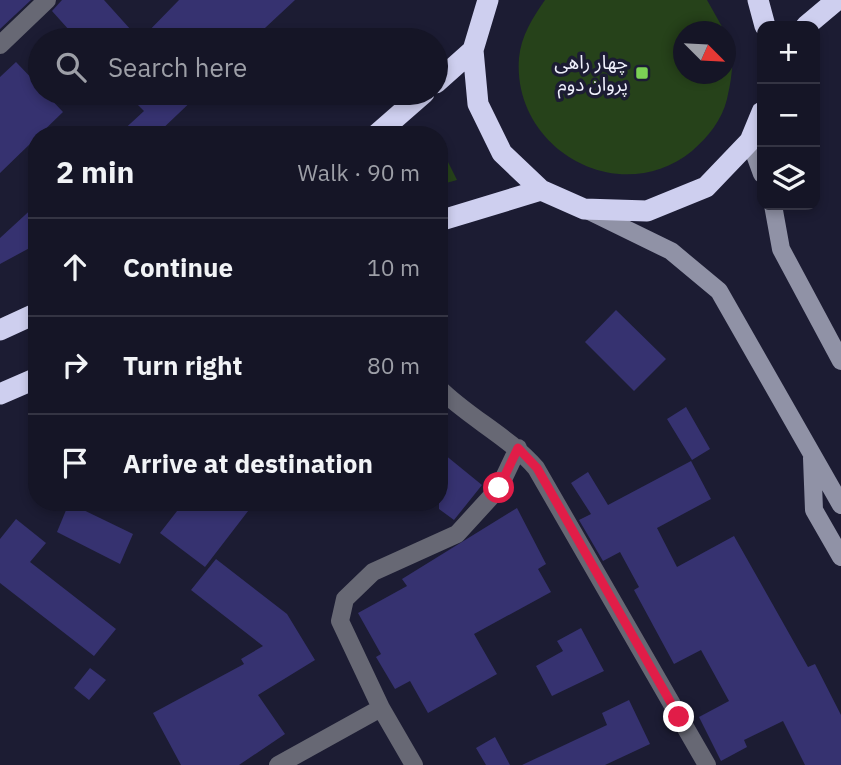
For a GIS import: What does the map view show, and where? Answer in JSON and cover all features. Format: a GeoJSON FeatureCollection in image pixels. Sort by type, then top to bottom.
{"type":"FeatureCollection","features":[{"type":"Feature","properties":{"kind":"highway"},"geometry":{"type":"LineString","coordinates":[[488,0],[473,50],[478,104],[502,153],[541,190],[584,209],[647,211],[706,187],[750,141],[757,124]]}},
{"type":"Feature","properties":{"kind":"highway"},"geometry":{"type":"LineString","coordinates":[[758,0],[764,21]]}},
{"type":"Feature","properties":{"kind":"highway"},"geometry":{"type":"LineString","coordinates":[[812,21],[837,0]]}},
{"type":"Feature","properties":{"kind":"highway"},"geometry":{"type":"LineString","coordinates":[[448,72],[473,50]]}},
{"type":"Feature","properties":{"kind":"highway"},"geometry":{"type":"LineString","coordinates":[[386,126],[410,105]]}},
{"type":"Feature","properties":{"kind":"highway"},"geometry":{"type":"LineString","coordinates":[[448,218],[541,190]]}},
{"type":"Feature","properties":{"kind":"highway"},"geometry":{"type":"LineString","coordinates":[[0,330],[28,317]]}},
{"type":"Feature","properties":{"kind":"highway"},"geometry":{"type":"LineString","coordinates":[[0,394],[28,382]]}},
{"type":"Feature","properties":{"kind":"main road"},"geometry":{"type":"LineString","coordinates":[[750,141],[757,160]]}},
{"type":"Feature","properties":{"kind":"main road"},"geometry":{"type":"LineString","coordinates":[[584,209],[671,251],[719,291],[841,505]]}},
{"type":"Feature","properties":{"kind":"main road"},"geometry":{"type":"LineString","coordinates":[[774,210],[781,248],[841,361]]}},
{"type":"Feature","properties":{"kind":"main road"},"geometry":{"type":"LineString","coordinates":[[812,455],[814,510],[841,557]]}},
{"type":"Feature","properties":{"kind":"street"},"geometry":{"type":"LineString","coordinates":[[0,45],[47,0]]}},
{"type":"Feature","properties":{"kind":"street"},"geometry":{"type":"LineString","coordinates":[[448,397],[462,410],[518,448],[537,468],[707,765]]}},
{"type":"Feature","properties":{"kind":"street"},"geometry":{"type":"LineString","coordinates":[[414,765],[381,708],[340,621],[345,599],[373,572],[457,534],[499,488],[518,448]]}},
{"type":"Feature","properties":{"kind":"street"},"geometry":{"type":"LineString","coordinates":[[278,765],[381,708]]}},
{"type":"Feature","properties":{"kind":"green space"},"geometry":{"type":"Polygon","coordinates":[[[545,0],[707,0],[719,21],[673,21],[673,84],[730,84],[725,107],[709,134],[692,151],[663,168],[633,174],[603,171],[576,161],[551,143],[533,119],[521,91],[520,50],[532,20],[545,0]]]}},
{"type":"Feature","properties":{"kind":"green space"},"geometry":{"type":"Polygon","coordinates":[[[448,162],[457,180],[448,182],[448,162]]]}},
{"type":"Feature","properties":{"kind":"building"},"geometry":{"type":"Polygon","coordinates":[[[0,0],[31,0],[0,29],[0,0]]]}},
{"type":"Feature","properties":{"kind":"building"},"geometry":{"type":"Polygon","coordinates":[[[62,0],[104,0],[129,28],[67,28],[52,11],[62,0]]]}},
{"type":"Feature","properties":{"kind":"building"},"geometry":{"type":"Polygon","coordinates":[[[179,0],[295,0],[265,28],[152,28],[179,0]]]}},
{"type":"Feature","properties":{"kind":"building"},"geometry":{"type":"Polygon","coordinates":[[[16,62],[28,74],[28,105],[56,105],[63,112],[49,126],[28,126],[28,146],[0,173],[0,77],[16,62]]]}},
{"type":"Feature","properties":{"kind":"building"},"geometry":{"type":"Polygon","coordinates":[[[138,105],[187,105],[165,126],[128,126],[144,111],[138,105]]]}},
{"type":"Feature","properties":{"kind":"building"},"geometry":{"type":"Polygon","coordinates":[[[28,212],[28,249],[0,264],[0,238],[28,212]]]}},
{"type":"Feature","properties":{"kind":"building"},"geometry":{"type":"Polygon","coordinates":[[[616,310],[666,359],[634,391],[585,342],[616,310]]]}},
{"type":"Feature","properties":{"kind":"building"},"geometry":{"type":"Polygon","coordinates":[[[686,407],[710,449],[692,460],[667,419],[686,407]]]}},
{"type":"Feature","properties":{"kind":"building"},"geometry":{"type":"Polygon","coordinates":[[[448,457],[482,485],[454,520],[442,511],[448,511],[448,457]]]}},
{"type":"Feature","properties":{"kind":"building"},"geometry":{"type":"Polygon","coordinates":[[[691,461],[711,499],[657,528],[677,567],[734,536],[808,667],[815,664],[841,715],[841,765],[805,765],[783,721],[744,740],[747,747],[721,761],[699,717],[729,701],[701,650],[674,664],[634,590],[639,587],[620,552],[603,561],[579,520],[591,514],[571,483],[588,472],[608,505],[691,461]]]}},
{"type":"Feature","properties":{"kind":"building"},"geometry":{"type":"Polygon","coordinates":[[[517,508],[546,564],[538,569],[551,592],[474,634],[497,674],[428,713],[410,681],[395,689],[376,657],[381,654],[358,613],[407,586],[402,579],[517,508]]]}},
{"type":"Feature","properties":{"kind":"building"},"geometry":{"type":"Polygon","coordinates":[[[66,511],[86,511],[133,534],[120,564],[57,532],[66,511]]]}},
{"type":"Feature","properties":{"kind":"building"},"geometry":{"type":"Polygon","coordinates":[[[177,511],[248,511],[205,567],[160,533],[177,511]]]}},
{"type":"Feature","properties":{"kind":"building"},"geometry":{"type":"Polygon","coordinates":[[[16,519],[46,543],[30,562],[116,629],[94,656],[0,583],[0,539],[16,519]]]}},
{"type":"Feature","properties":{"kind":"building"},"geometry":{"type":"Polygon","coordinates":[[[216,559],[287,614],[315,660],[258,695],[285,734],[239,765],[181,765],[153,713],[244,664],[241,659],[263,646],[191,590],[216,559]]]}},
{"type":"Feature","properties":{"kind":"building"},"geometry":{"type":"Polygon","coordinates":[[[581,628],[604,671],[552,696],[536,666],[563,651],[557,641],[581,628]]]}},
{"type":"Feature","properties":{"kind":"building"},"geometry":{"type":"Polygon","coordinates":[[[90,668],[106,680],[89,700],[74,688],[90,668]]]}},
{"type":"Feature","properties":{"kind":"building"},"geometry":{"type":"Polygon","coordinates":[[[629,700],[650,744],[605,765],[522,765],[607,725],[602,713],[629,700]]]}},
{"type":"Feature","properties":{"kind":"building"},"geometry":{"type":"Polygon","coordinates":[[[495,737],[510,765],[486,765],[476,748],[495,737]]]}},
{"type":"Feature","properties":{"kind":"place","name":"چهار راهی پروان دوم"},"geometry":{"type":"Point","coordinates":[642,73]}},
{"type":"Feature","properties":{"kind":"route"},"geometry":{"type":"LineString","coordinates":[[499,488],[518,448],[537,468],[679,717]]}}]}
